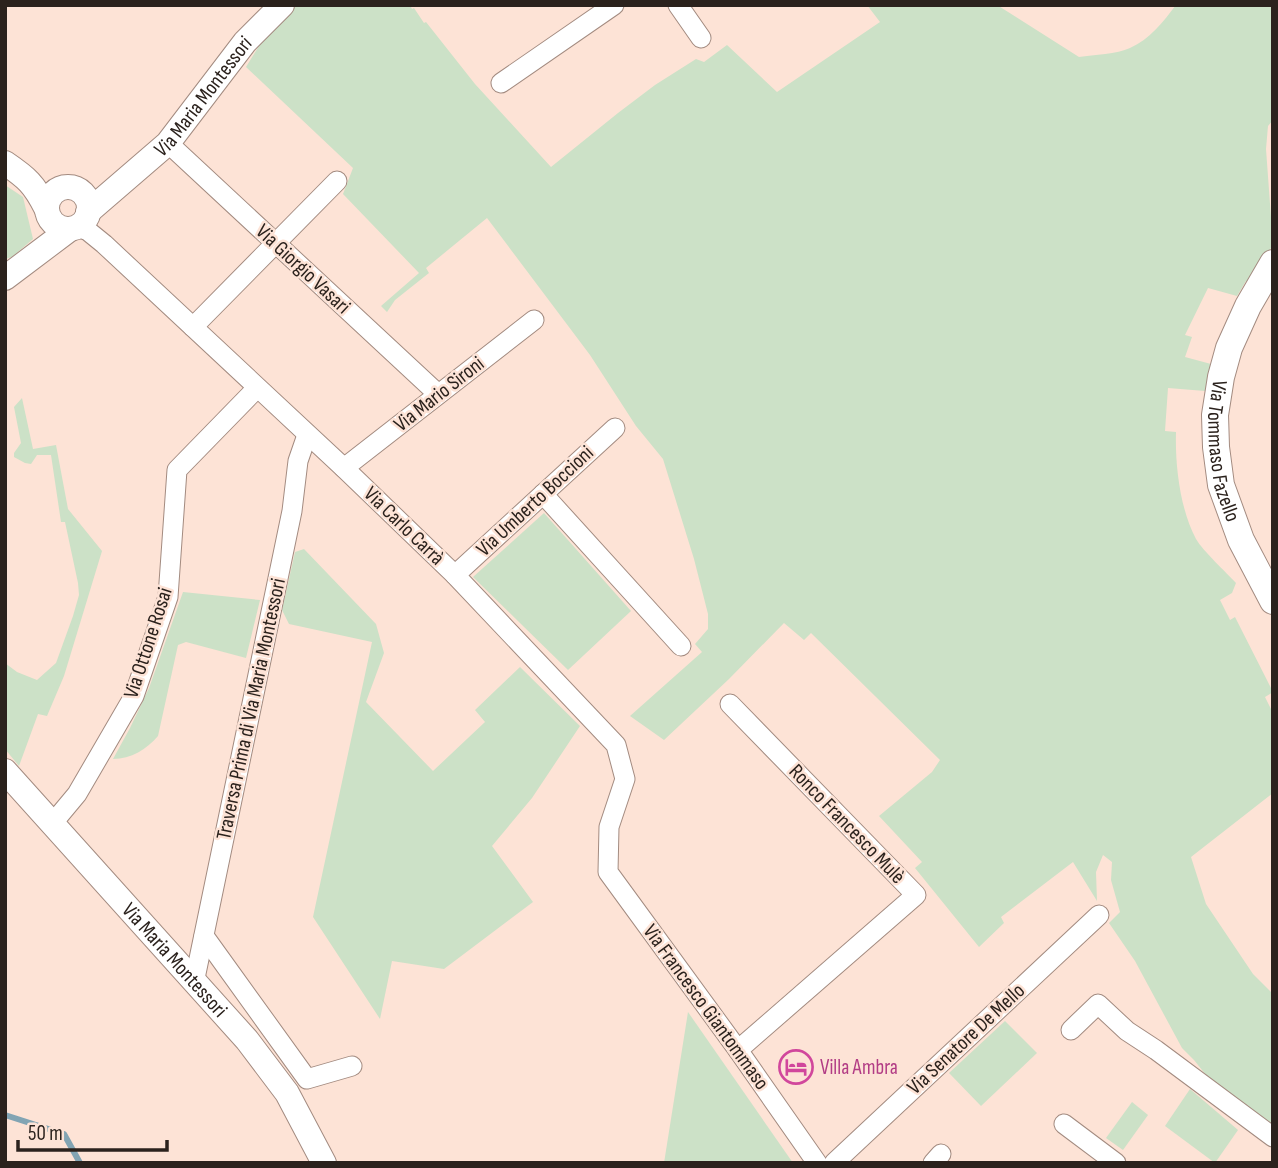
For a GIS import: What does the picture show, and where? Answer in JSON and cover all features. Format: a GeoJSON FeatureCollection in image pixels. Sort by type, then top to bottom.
{"type":"FeatureCollection","features":[{"type":"Feature","properties":{"kind":"main road","name":"Via Tommaso Fazello"},"geometry":{"type":"LineString","coordinates":[[1273,262],[1248,306],[1229,348],[1215,415],[1221,485],[1241,540],[1273,601]]}},
{"type":"Feature","properties":{"kind":"street","name":"Via Maria Montessori"},"geometry":{"type":"LineString","coordinates":[[44,248],[81,221],[168,143],[245,42],[282,5]]}},
{"type":"Feature","properties":{"kind":"street"},"geometry":{"type":"LineString","coordinates":[[501,83],[614,5]]}},
{"type":"Feature","properties":{"kind":"street"},"geometry":{"type":"LineString","coordinates":[[678,5],[701,38]]}},
{"type":"Feature","properties":{"kind":"street","name":"Via Giorgio Vasari"},"geometry":{"type":"LineString","coordinates":[[168,143],[438,394]]}},
{"type":"Feature","properties":{"kind":"street"},"geometry":{"type":"LineString","coordinates":[[5,163],[27,178],[40,194],[47,212],[53,224],[61,228],[81,221],[88,204],[85,195],[74,188],[61,188],[53,192],[48,199],[47,212],[47,236],[44,248],[5,278]]}},
{"type":"Feature","properties":{"kind":"street"},"geometry":{"type":"LineString","coordinates":[[27,178],[94,191],[123,184]]}},
{"type":"Feature","properties":{"kind":"street"},"geometry":{"type":"LineString","coordinates":[[193,327],[337,181]]}},
{"type":"Feature","properties":{"kind":"street","name":"Via Carlo Carrà"},"geometry":{"type":"LineString","coordinates":[[81,221],[88,231],[344,468],[455,575],[616,745],[625,779],[608,827],[608,848]]}},
{"type":"Feature","properties":{"kind":"street","name":"Via Mario Sironi"},"geometry":{"type":"LineString","coordinates":[[344,468],[534,320]]}},
{"type":"Feature","properties":{"kind":"street","name":"Via Ottone Rosai"},"geometry":{"type":"LineString","coordinates":[[52,824],[77,794],[134,695],[168,597],[177,470],[257,388]]}},
{"type":"Feature","properties":{"kind":"street","name":"Via Umberto Boccioni"},"geometry":{"type":"LineString","coordinates":[[455,575],[615,428]]}},
{"type":"Feature","properties":{"kind":"street","name":"Traversa Prima di Via Maria Montessori"},"geometry":{"type":"LineString","coordinates":[[194,983],[292,511],[298,461],[307,435]]}},
{"type":"Feature","properties":{"kind":"street"},"geometry":{"type":"LineString","coordinates":[[543,494],[681,646]]}},
{"type":"Feature","properties":{"kind":"street","name":"Ronco Francesco Mulè"},"geometry":{"type":"LineString","coordinates":[[730,704],[916,895],[738,1050]]}},
{"type":"Feature","properties":{"kind":"street","name":"Via Maria Montessori"},"geometry":{"type":"LineString","coordinates":[[5,771],[247,1040],[287,1093],[324,1163]]}},
{"type":"Feature","properties":{"kind":"street","name":"Via Francesco Giantommaso"},"geometry":{"type":"LineString","coordinates":[[608,848],[608,872],[817,1163]]}},
{"type":"Feature","properties":{"kind":"street","name":"Via Senatore De Mello"},"geometry":{"type":"LineString","coordinates":[[834,1163],[1098,915]]}},
{"type":"Feature","properties":{"kind":"street"},"geometry":{"type":"LineString","coordinates":[[204,936],[307,1079],[352,1066]]}},
{"type":"Feature","properties":{"kind":"street"},"geometry":{"type":"LineString","coordinates":[[1071,1030],[1098,1004],[1127,1031],[1273,1137]]}},
{"type":"Feature","properties":{"kind":"street"},"geometry":{"type":"LineString","coordinates":[[1064,1124],[1116,1163]]}},
{"type":"Feature","properties":{"kind":"green space"},"geometry":{"type":"Polygon","coordinates":[[[297,5],[410,5],[475,84],[551,167],[655,85],[696,59],[704,62],[727,45],[777,92],[880,22],[867,5],[997,5],[1079,57],[1130,48],[1156,30],[1176,5],[1273,5],[1273,120],[1268,126],[1266,149],[1273,245],[1237,296],[1208,288],[1185,335],[1192,337],[1185,357],[1211,364],[1205,391],[1168,388],[1165,431],[1176,432],[1180,487],[1186,514],[1196,539],[1236,583],[1232,593],[1220,600],[1230,620],[1235,617],[1273,692],[1265,697],[1273,713],[1273,793],[1191,857],[1206,904],[1253,974],[1273,994],[1273,1124],[1237,1103],[1214,1085],[1182,1048],[1135,961],[1109,923],[1120,912],[1111,880],[1112,862],[1103,855],[1096,872],[1097,901],[1073,862],[1001,917],[1004,923],[979,947],[915,868],[922,862],[879,816],[932,772],[940,760],[811,633],[804,640],[784,623],[664,740],[630,716],[702,652],[695,644],[708,629],[708,614],[694,559],[663,459],[636,426],[590,355],[487,218],[426,268],[429,273],[395,300],[387,312],[381,306],[419,273],[343,194],[353,168],[246,67],[259,46],[297,5]]]}},
{"type":"Feature","properties":{"kind":"green space"},"geometry":{"type":"Polygon","coordinates":[[[5,185],[23,197],[33,239],[12,257],[5,259],[5,185]]]}},
{"type":"Feature","properties":{"kind":"green space"},"geometry":{"type":"Polygon","coordinates":[[[22,398],[33,449],[56,445],[68,509],[102,551],[64,676],[47,716],[38,714],[19,766],[5,749],[5,663],[17,672],[37,680],[56,663],[79,595],[65,522],[61,522],[51,455],[37,455],[31,464],[14,457],[21,443],[14,407],[22,398]]]}},
{"type":"Feature","properties":{"kind":"green space"},"geometry":{"type":"Polygon","coordinates":[[[544,513],[631,611],[568,670],[473,577],[544,513]]]}},
{"type":"Feature","properties":{"kind":"green space"},"geometry":{"type":"Polygon","coordinates":[[[304,549],[376,624],[384,653],[366,702],[433,771],[485,722],[475,710],[520,667],[580,726],[532,798],[492,846],[533,902],[444,969],[392,961],[380,1019],[313,917],[372,642],[289,624],[282,610],[295,552],[304,549]]]}},
{"type":"Feature","properties":{"kind":"green space"},"geometry":{"type":"Polygon","coordinates":[[[183,592],[260,600],[246,658],[186,642],[178,645],[158,736],[138,752],[113,759],[149,688],[183,592]]]}},
{"type":"Feature","properties":{"kind":"green space"},"geometry":{"type":"Polygon","coordinates":[[[688,1012],[793,1163],[664,1163],[688,1012]]]}},
{"type":"Feature","properties":{"kind":"green space"},"geometry":{"type":"Polygon","coordinates":[[[1005,1021],[1037,1053],[981,1106],[949,1073],[1005,1021]]]}},
{"type":"Feature","properties":{"kind":"green space"},"geometry":{"type":"Polygon","coordinates":[[[1190,1089],[1238,1130],[1215,1163],[1165,1126],[1190,1089]]]}},
{"type":"Feature","properties":{"kind":"green space"},"geometry":{"type":"Polygon","coordinates":[[[1132,1102],[1148,1115],[1123,1150],[1106,1138],[1132,1102]]]}},
{"type":"Feature","properties":{"kind":"waterway"},"geometry":{"type":"LineString","coordinates":[[5,1115],[64,1134],[80,1163]]}},
{"type":"Feature","properties":{"kind":"place","name":"Villa Ambra"},"geometry":{"type":"Point","coordinates":[796,1067]}}]}
